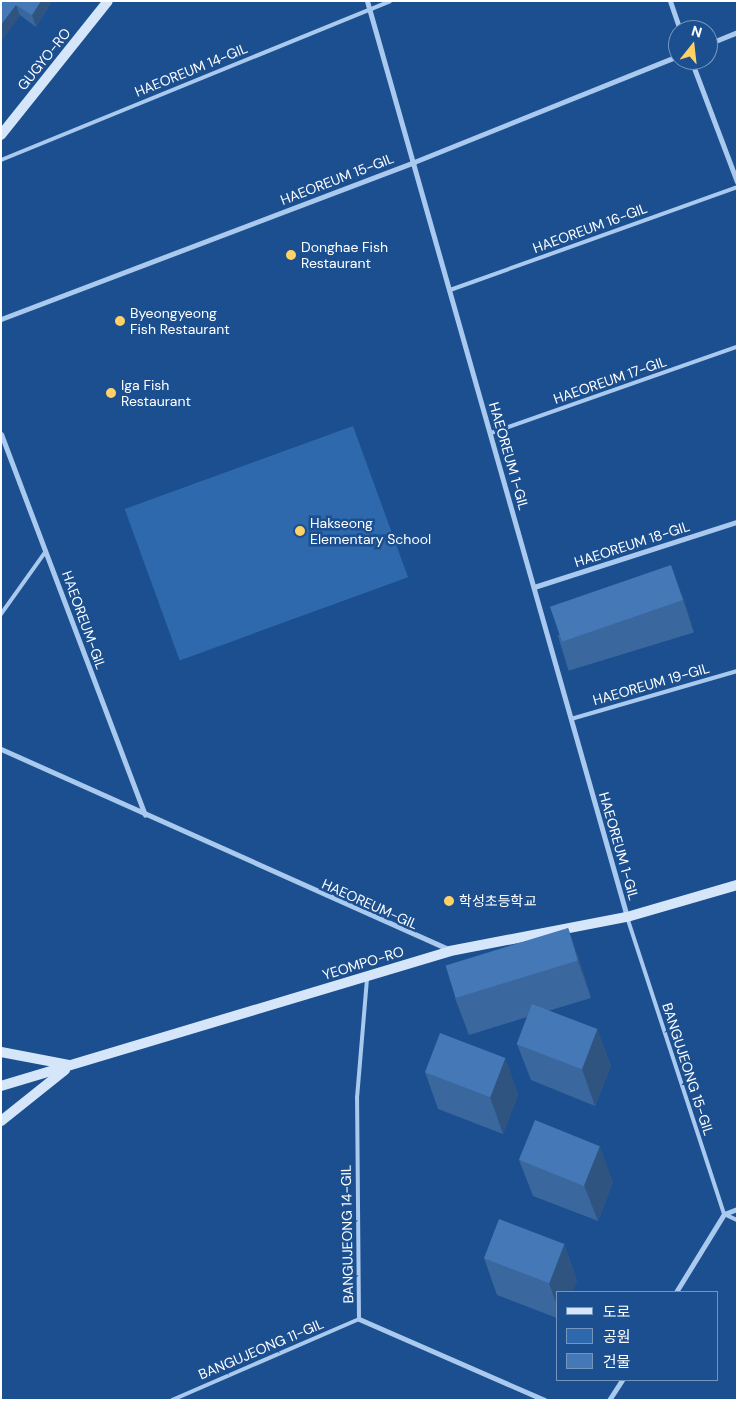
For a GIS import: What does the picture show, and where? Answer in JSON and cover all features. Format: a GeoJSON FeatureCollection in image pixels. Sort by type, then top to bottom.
{"type":"FeatureCollection","features":[{"type":"Feature","properties":{"kind":"main road","name":"GUGYO-RO"},"geometry":{"type":"LineString","coordinates":[[1,135],[108,1]]}},
{"type":"Feature","properties":{"kind":"main road","name":"YEOMPO-RO"},"geometry":{"type":"LineString","coordinates":[[1,1086],[450,951],[627,917],[737,885]]}},
{"type":"Feature","properties":{"kind":"main road"},"geometry":{"type":"LineString","coordinates":[[1,1052],[72,1065]]}},
{"type":"Feature","properties":{"kind":"main road"},"geometry":{"type":"LineString","coordinates":[[1,1121],[72,1065]]}},
{"type":"Feature","properties":{"kind":"street","name":"HAEOREUM 1-GIL"},"geometry":{"type":"LineString","coordinates":[[368,1],[627,917]]}},
{"type":"Feature","properties":{"kind":"street"},"geometry":{"type":"LineString","coordinates":[[670,1],[677,20]]}},
{"type":"Feature","properties":{"kind":"street"},"geometry":{"type":"LineString","coordinates":[[718,40],[737,32]]}},
{"type":"Feature","properties":{"kind":"street","name":"HAEOREUM 15-GIL"},"geometry":{"type":"LineString","coordinates":[[1,319],[414,162],[668,60]]}},
{"type":"Feature","properties":{"kind":"street"},"geometry":{"type":"LineString","coordinates":[[696,70],[737,182]]}},
{"type":"Feature","properties":{"kind":"street","name":"HAEOREUM-GIL"},"geometry":{"type":"LineString","coordinates":[[1,434],[145,815]]}},
{"type":"Feature","properties":{"kind":"street","name":"HAEOREUM 18-GIL"},"geometry":{"type":"LineString","coordinates":[[534,587],[737,522]]}},
{"type":"Feature","properties":{"kind":"street","name":"HAEOREUM-GIL"},"geometry":{"type":"LineString","coordinates":[[1,749],[450,951]]}},
{"type":"Feature","properties":{"kind":"street"},"geometry":{"type":"LineString","coordinates":[[677,1291],[724,1214],[737,1209]]}},
{"type":"Feature","properties":{"kind":"street","name":"BANGUJEONG 14-GIL"},"geometry":{"type":"LineString","coordinates":[[359,1319],[544,1400]]}},
{"type":"Feature","properties":{"kind":"street"},"geometry":{"type":"LineString","coordinates":[[609,1400],[621,1381]]}},
{"type":"Feature","properties":{"kind":"lane","name":"HAEOREUM 14-GIL"},"geometry":{"type":"LineString","coordinates":[[1,160],[390,1]]}},
{"type":"Feature","properties":{"kind":"lane","name":"HAEOREUM 16-GIL"},"geometry":{"type":"LineString","coordinates":[[450,290],[737,187]]}},
{"type":"Feature","properties":{"kind":"lane","name":"HAEOREUM 17-GIL"},"geometry":{"type":"LineString","coordinates":[[490,433],[737,347]]}},
{"type":"Feature","properties":{"kind":"lane"},"geometry":{"type":"LineString","coordinates":[[1,614],[46,551]]}},
{"type":"Feature","properties":{"kind":"lane","name":"HAEOREUM 19-GIL"},"geometry":{"type":"LineString","coordinates":[[571,719],[737,671]]}},
{"type":"Feature","properties":{"kind":"lane","name":"BANGUJEONG 15-GIL"},"geometry":{"type":"LineString","coordinates":[[627,917],[724,1214]]}},
{"type":"Feature","properties":{"kind":"lane","name":"BANGUJEONG 14-GIL"},"geometry":{"type":"LineString","coordinates":[[359,1319],[357,1098],[368,977]]}},
{"type":"Feature","properties":{"kind":"lane"},"geometry":{"type":"LineString","coordinates":[[724,1214],[737,1220]]}},
{"type":"Feature","properties":{"kind":"lane","name":"BANGUJEONG 11-GIL"},"geometry":{"type":"LineString","coordinates":[[172,1400],[359,1319]]}},
{"type":"Feature","properties":{"kind":"green space"},"geometry":{"type":"Polygon","coordinates":[[[353,426],[408,577],[180,660],[125,509],[353,426]]]}},
{"type":"Feature","properties":{"kind":"building"},"geometry":{"type":"Polygon","coordinates":[[[1,1],[41,1],[32,15],[16,5],[1,25],[1,1]]]}},
{"type":"Feature","properties":{"kind":"building"},"geometry":{"type":"Polygon","coordinates":[[[671,565],[683,600],[562,642],[550,607],[671,565]]]}},
{"type":"Feature","properties":{"kind":"building"},"geometry":{"type":"Polygon","coordinates":[[[568,928],[578,961],[456,998],[446,965],[568,928]]]}},
{"type":"Feature","properties":{"kind":"building"},"geometry":{"type":"Polygon","coordinates":[[[532,1004],[597,1029],[582,1069],[517,1044],[532,1004]]]}},
{"type":"Feature","properties":{"kind":"building"},"geometry":{"type":"Polygon","coordinates":[[[440,1033],[505,1058],[490,1097],[425,1072],[440,1033]]]}},
{"type":"Feature","properties":{"kind":"building"},"geometry":{"type":"Polygon","coordinates":[[[535,1120],[600,1146],[584,1186],[519,1160],[535,1120]]]}},
{"type":"Feature","properties":{"kind":"building"},"geometry":{"type":"Polygon","coordinates":[[[499,1219],[564,1244],[549,1283],[484,1258],[499,1219]]]}},
{"type":"Feature","properties":{"kind":"place","name":"Donghae Fish Restaurant"},"geometry":{"type":"Point","coordinates":[291,255]}},
{"type":"Feature","properties":{"kind":"place","name":"Byeongyeong Fish Restaurant"},"geometry":{"type":"Point","coordinates":[120,321]}},
{"type":"Feature","properties":{"kind":"place","name":"Iga Fish Restaurant"},"geometry":{"type":"Point","coordinates":[111,393]}},
{"type":"Feature","properties":{"kind":"place","name":"Hakseong Elementary School"},"geometry":{"type":"Point","coordinates":[300,531]}},
{"type":"Feature","properties":{"kind":"place","name":"학성초등학교"},"geometry":{"type":"Point","coordinates":[449,901]}}]}
